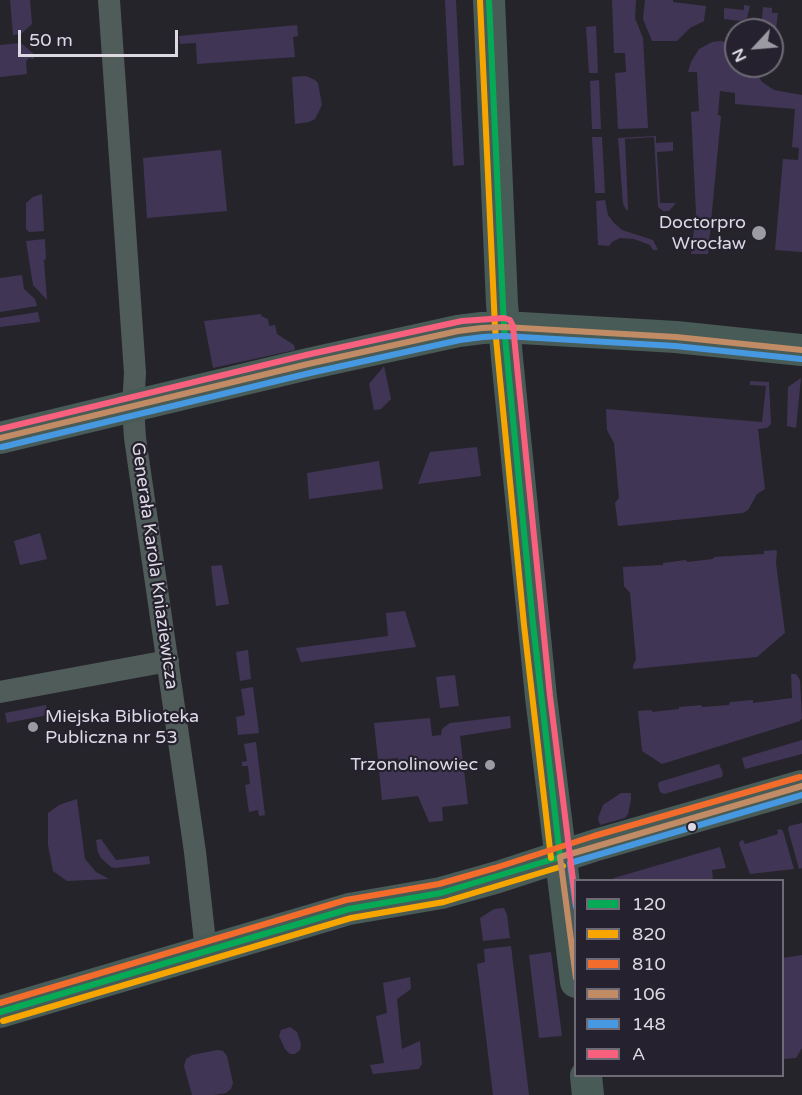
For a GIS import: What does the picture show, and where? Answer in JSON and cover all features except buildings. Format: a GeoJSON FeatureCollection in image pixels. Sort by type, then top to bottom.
{"type":"FeatureCollection","features":[{"type":"Feature","properties":{"kind":"street","name":"Generała Karola Kniaziewicza"},"geometry":{"type":"LineString","coordinates":[[109,0],[135,373],[133,407],[135,438],[197,862],[206,951]]}},
{"type":"Feature","properties":{"kind":"street"},"geometry":{"type":"LineString","coordinates":[[489,0],[504,327],[533,630],[574,966]]}},
{"type":"Feature","properties":{"kind":"street"},"geometry":{"type":"LineString","coordinates":[[0,438],[296,366],[464,330],[504,327],[675,337],[802,350]]}},
{"type":"Feature","properties":{"kind":"street"},"geometry":{"type":"LineString","coordinates":[[0,692],[168,661]]}},
{"type":"Feature","properties":{"kind":"street"},"geometry":{"type":"LineString","coordinates":[[0,1012],[350,909],[441,893],[802,786]]}},
{"type":"Feature","properties":{"kind":"street"},"geometry":{"type":"LineString","coordinates":[[586,1077],[588,1095]]}},
{"type":"Feature","properties":{"kind":"shaded area"},"geometry":{"type":"Polygon","coordinates":[[[10,0],[30,0],[32,24],[21,34],[13,35],[10,0]]]}},
{"type":"Feature","properties":{"kind":"shaded area"},"geometry":{"type":"Polygon","coordinates":[[[445,0],[456,0],[464,165],[453,166],[445,0]]]}},
{"type":"Feature","properties":{"kind":"shaded area"},"geometry":{"type":"Polygon","coordinates":[[[612,0],[636,0],[635,18],[643,38],[648,128],[618,129],[615,73],[626,72],[625,53],[614,53],[612,0]]]}},
{"type":"Feature","properties":{"kind":"shaded area"},"geometry":{"type":"Polygon","coordinates":[[[645,0],[673,0],[673,2],[706,6],[704,21],[690,28],[677,41],[652,41],[643,19],[645,0]]]}},
{"type":"Feature","properties":{"kind":"shaded area"},"geometry":{"type":"Polygon","coordinates":[[[744,5],[750,6],[747,18],[724,18],[724,8],[744,10],[744,5]]]}},
{"type":"Feature","properties":{"kind":"shaded area"},"geometry":{"type":"Polygon","coordinates":[[[763,7],[772,8],[772,13],[778,13],[777,18],[762,18],[763,7]]]}},
{"type":"Feature","properties":{"kind":"shaded area"},"geometry":{"type":"Polygon","coordinates":[[[297,25],[298,36],[293,37],[295,57],[197,64],[196,43],[180,44],[179,36],[297,25]]]}},
{"type":"Feature","properties":{"kind":"shaded area"},"geometry":{"type":"Polygon","coordinates":[[[596,26],[598,73],[589,73],[586,27],[596,26]]]}},
{"type":"Feature","properties":{"kind":"shaded area"},"geometry":{"type":"Polygon","coordinates":[[[712,42],[724,42],[724,78],[760,78],[774,90],[802,95],[802,252],[775,250],[783,159],[798,160],[799,148],[792,147],[795,109],[735,104],[735,93],[720,91],[718,115],[721,116],[708,254],[691,254],[696,213],[691,112],[699,111],[697,72],[688,72],[699,49],[712,42]]]}},
{"type":"Feature","properties":{"kind":"shaded area"},"geometry":{"type":"Polygon","coordinates":[[[21,43],[34,54],[34,59],[29,58],[26,61],[27,74],[0,77],[0,45],[21,43]]]}},
{"type":"Feature","properties":{"kind":"shaded area"},"geometry":{"type":"Polygon","coordinates":[[[306,76],[318,83],[322,105],[315,119],[295,124],[292,77],[306,76]]]}},
{"type":"Feature","properties":{"kind":"shaded area"},"geometry":{"type":"Polygon","coordinates":[[[599,80],[601,129],[592,129],[590,81],[599,80]]]}},
{"type":"Feature","properties":{"kind":"shaded area"},"geometry":{"type":"Polygon","coordinates":[[[656,136],[656,143],[673,142],[673,151],[657,152],[660,203],[676,203],[669,211],[663,211],[658,207],[654,137],[625,139],[627,211],[623,204],[618,138],[656,136]]]}},
{"type":"Feature","properties":{"kind":"shaded area"},"geometry":{"type":"Polygon","coordinates":[[[592,137],[602,137],[605,193],[595,193],[592,137]]]}},
{"type":"Feature","properties":{"kind":"shaded area"},"geometry":{"type":"Polygon","coordinates":[[[221,150],[227,211],[147,218],[143,158],[221,150]]]}},
{"type":"Feature","properties":{"kind":"shaded area"},"geometry":{"type":"Polygon","coordinates":[[[42,194],[44,231],[29,232],[26,229],[26,203],[42,194]]]}},
{"type":"Feature","properties":{"kind":"shaded area"},"geometry":{"type":"Polygon","coordinates":[[[605,200],[608,215],[614,223],[622,230],[653,240],[658,250],[653,250],[650,245],[634,239],[620,238],[609,246],[598,245],[596,201],[605,200]]]}},
{"type":"Feature","properties":{"kind":"shaded area"},"geometry":{"type":"Polygon","coordinates":[[[45,239],[47,300],[33,285],[26,241],[45,239]]]}},
{"type":"Feature","properties":{"kind":"shaded area"},"geometry":{"type":"Polygon","coordinates":[[[22,275],[24,289],[35,299],[37,306],[0,312],[0,278],[22,275]]]}},
{"type":"Feature","properties":{"kind":"shaded area"},"geometry":{"type":"Polygon","coordinates":[[[38,312],[40,322],[0,327],[0,318],[38,312]]]}},
{"type":"Feature","properties":{"kind":"shaded area"},"geometry":{"type":"Polygon","coordinates":[[[261,314],[268,319],[269,326],[275,325],[277,334],[294,345],[295,350],[213,368],[204,321],[261,314]]]}},
{"type":"Feature","properties":{"kind":"shaded area"},"geometry":{"type":"Polygon","coordinates":[[[384,366],[391,399],[381,409],[374,410],[369,384],[384,366]]]}},
{"type":"Feature","properties":{"kind":"shaded area"},"geometry":{"type":"Polygon","coordinates":[[[801,378],[796,428],[787,426],[788,387],[801,378]]]}},
{"type":"Feature","properties":{"kind":"shaded area"},"geometry":{"type":"Polygon","coordinates":[[[750,381],[769,382],[771,424],[767,428],[758,429],[765,489],[757,494],[748,510],[743,513],[618,526],[615,503],[619,498],[614,443],[607,430],[606,409],[762,422],[766,386],[750,385],[750,381]]]}},
{"type":"Feature","properties":{"kind":"shaded area"},"geometry":{"type":"Polygon","coordinates":[[[477,447],[481,476],[418,484],[430,452],[477,447]]]}},
{"type":"Feature","properties":{"kind":"shaded area"},"geometry":{"type":"Polygon","coordinates":[[[379,461],[383,489],[309,499],[307,473],[379,461]]]}},
{"type":"Feature","properties":{"kind":"shaded area"},"geometry":{"type":"Polygon","coordinates":[[[40,533],[47,559],[20,565],[14,541],[40,533]]]}},
{"type":"Feature","properties":{"kind":"shaded area"},"geometry":{"type":"Polygon","coordinates":[[[764,551],[777,551],[776,563],[785,633],[757,657],[633,669],[636,659],[630,593],[624,586],[623,567],[764,554],[764,551]]]}},
{"type":"Feature","properties":{"kind":"shaded area"},"geometry":{"type":"Polygon","coordinates":[[[222,565],[229,604],[216,606],[211,566],[222,565]]]}},
{"type":"Feature","properties":{"kind":"shaded area"},"geometry":{"type":"Polygon","coordinates":[[[405,611],[416,647],[301,662],[296,648],[388,636],[386,613],[405,611]]]}},
{"type":"Feature","properties":{"kind":"shaded area"},"geometry":{"type":"Polygon","coordinates":[[[248,650],[251,679],[240,681],[236,652],[248,650]]]}},
{"type":"Feature","properties":{"kind":"shaded area"},"geometry":{"type":"Polygon","coordinates":[[[791,674],[796,674],[800,680],[802,718],[800,721],[662,764],[642,751],[638,711],[652,710],[652,712],[679,709],[679,707],[729,705],[730,702],[753,700],[753,703],[792,698],[791,674]]]}},
{"type":"Feature","properties":{"kind":"shaded area"},"geometry":{"type":"Polygon","coordinates":[[[455,675],[459,706],[440,708],[436,677],[455,675]]]}},
{"type":"Feature","properties":{"kind":"shaded area"},"geometry":{"type":"Polygon","coordinates":[[[253,687],[259,733],[238,735],[236,717],[245,715],[241,689],[253,687]]]}},
{"type":"Feature","properties":{"kind":"shaded area"},"geometry":{"type":"Polygon","coordinates":[[[46,705],[48,715],[7,723],[5,713],[46,705]]]}},
{"type":"Feature","properties":{"kind":"shaded area"},"geometry":{"type":"Polygon","coordinates":[[[510,716],[511,728],[460,736],[468,804],[442,807],[443,821],[429,822],[418,796],[382,800],[379,771],[400,768],[398,758],[378,760],[374,723],[430,718],[432,736],[441,735],[442,729],[450,723],[510,716]]]}},
{"type":"Feature","properties":{"kind":"shaded area"},"geometry":{"type":"Polygon","coordinates":[[[802,740],[802,754],[745,769],[742,758],[802,740]]]}},
{"type":"Feature","properties":{"kind":"shaded area"},"geometry":{"type":"Polygon","coordinates":[[[256,742],[265,815],[259,816],[258,810],[249,812],[245,785],[250,784],[248,766],[242,766],[242,762],[247,761],[244,744],[256,742]]]}},
{"type":"Feature","properties":{"kind":"shaded area"},"geometry":{"type":"Polygon","coordinates":[[[719,764],[723,773],[722,777],[664,794],[660,792],[659,782],[719,764]]]}},
{"type":"Feature","properties":{"kind":"shaded area"},"geometry":{"type":"Polygon","coordinates":[[[621,793],[631,793],[628,814],[625,818],[600,825],[598,818],[603,805],[621,793]]]}},
{"type":"Feature","properties":{"kind":"shaded area"},"geometry":{"type":"Polygon","coordinates":[[[77,799],[85,859],[96,872],[109,879],[67,881],[53,871],[48,845],[48,813],[59,805],[77,799]]]}},
{"type":"Feature","properties":{"kind":"shaded area"},"geometry":{"type":"Polygon","coordinates":[[[802,823],[802,868],[799,869],[788,829],[789,826],[802,823]]]}},
{"type":"Feature","properties":{"kind":"shaded area"},"geometry":{"type":"Polygon","coordinates":[[[777,830],[783,831],[794,869],[750,874],[739,844],[740,841],[743,840],[745,844],[778,834],[777,830]]]}},
{"type":"Feature","properties":{"kind":"shaded area"},"geometry":{"type":"Polygon","coordinates":[[[101,839],[116,860],[149,856],[150,864],[111,867],[98,852],[96,840],[101,839]]]}},
{"type":"Feature","properties":{"kind":"shaded area"},"geometry":{"type":"Polygon","coordinates":[[[720,847],[726,868],[712,870],[713,879],[614,878],[720,847]]]}},
{"type":"Feature","properties":{"kind":"shaded area"},"geometry":{"type":"Polygon","coordinates":[[[504,908],[510,938],[483,941],[480,918],[494,909],[504,908]]]}},
{"type":"Feature","properties":{"kind":"shaded area"},"geometry":{"type":"Polygon","coordinates":[[[511,946],[529,1095],[493,1095],[477,964],[485,962],[484,949],[511,946]]]}},
{"type":"Feature","properties":{"kind":"shaded area"},"geometry":{"type":"Polygon","coordinates":[[[551,952],[562,1036],[539,1038],[529,955],[551,952]]]}},
{"type":"Feature","properties":{"kind":"shaded area"},"geometry":{"type":"Polygon","coordinates":[[[802,955],[802,1048],[796,1058],[784,1059],[784,958],[802,955]]]}},
{"type":"Feature","properties":{"kind":"shaded area"},"geometry":{"type":"Polygon","coordinates":[[[410,977],[411,989],[397,999],[402,1049],[420,1041],[422,1064],[419,1069],[373,1074],[370,1065],[384,1063],[376,1016],[387,1013],[383,983],[410,977]]]}},
{"type":"Feature","properties":{"kind":"shaded area"},"geometry":{"type":"Polygon","coordinates":[[[290,1027],[297,1032],[301,1044],[300,1050],[295,1054],[290,1054],[285,1049],[279,1036],[281,1030],[290,1027]]]}},
{"type":"Feature","properties":{"kind":"shaded area"},"geometry":{"type":"Polygon","coordinates":[[[223,1051],[227,1056],[233,1083],[231,1089],[226,1093],[214,1095],[192,1095],[184,1066],[186,1059],[192,1055],[223,1051]]]}},
{"type":"Feature","properties":{"kind":"transit line","name":"820"},"geometry":{"type":"LineString","coordinates":[[480,0],[495,328],[524,625],[551,858]]}},
{"type":"Feature","properties":{"kind":"transit line","name":"120"},"geometry":{"type":"LineString","coordinates":[[489,0],[504,327],[533,624],[560,857]]}},
{"type":"Feature","properties":{"kind":"transit line","name":"A"},"geometry":{"type":"LineString","coordinates":[[0,429],[306,355],[462,321],[504,318],[510,320],[513,326],[550,696],[574,888]]}},
{"type":"Feature","properties":{"kind":"transit line","name":"106"},"geometry":{"type":"LineString","coordinates":[[0,438],[308,364],[458,331],[482,328],[504,327],[676,337],[802,350]]}},
{"type":"Feature","properties":{"kind":"transit line","name":"148"},"geometry":{"type":"LineString","coordinates":[[2,447],[310,373],[483,337],[504,336],[675,346],[801,359]]}},
{"type":"Feature","properties":{"kind":"transit line","name":"810"},"geometry":{"type":"LineString","coordinates":[[0,1003],[346,900],[439,884],[594,836],[800,777]]}},
{"type":"Feature","properties":{"kind":"transit line","name":"106"},"geometry":{"type":"LineString","coordinates":[[574,963],[560,857],[802,786]]}},
{"type":"Feature","properties":{"kind":"transit line","name":"148"},"geometry":{"type":"LineString","coordinates":[[574,892],[570,863],[802,795]]}},
{"type":"Feature","properties":{"kind":"transit line","name":"120"},"geometry":{"type":"LineString","coordinates":[[0,1012],[349,909],[441,893],[560,857]]}},
{"type":"Feature","properties":{"kind":"transit line","name":"820"},"geometry":{"type":"LineString","coordinates":[[3,1021],[351,918],[444,902],[563,866]]}},
{"type":"Feature","properties":{"kind":"place","name":"Doctorpro Wrocław"},"geometry":{"type":"Point","coordinates":[759,233]}},
{"type":"Feature","properties":{"kind":"place","name":"Miejska Biblioteka Publiczna nr 53"},"geometry":{"type":"Point","coordinates":[33,727]}},
{"type":"Feature","properties":{"kind":"place","name":"Trzonolinowiec"},"geometry":{"type":"Point","coordinates":[490,765]}}]}
